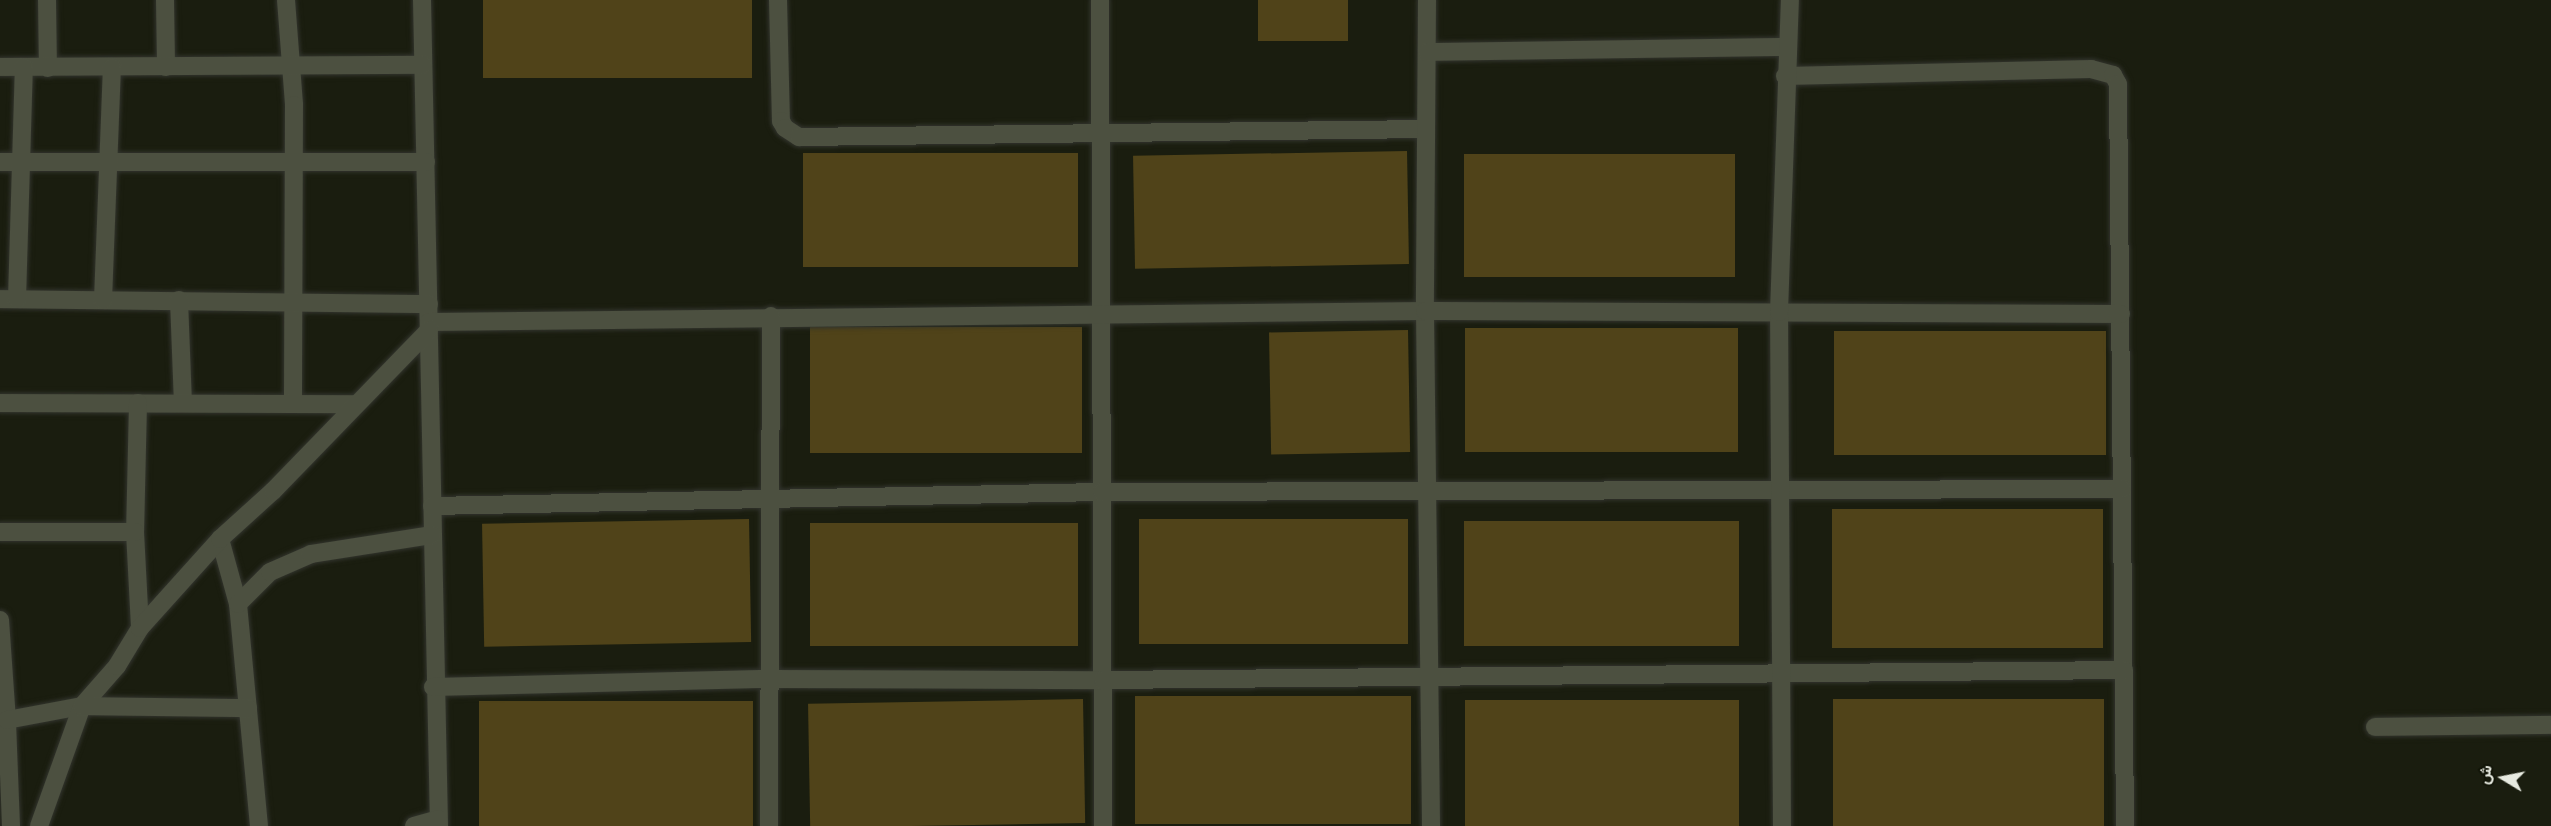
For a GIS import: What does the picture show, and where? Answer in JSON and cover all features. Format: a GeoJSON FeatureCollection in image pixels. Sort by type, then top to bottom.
{"type":"FeatureCollection","features":[{"type":"Feature","properties":{"kind":"street"},"geometry":{"type":"LineString","coordinates":[[47,0],[48,68]]}},
{"type":"Feature","properties":{"kind":"street"},"geometry":{"type":"LineString","coordinates":[[165,0],[166,67]]}},
{"type":"Feature","properties":{"kind":"street"},"geometry":{"type":"LineString","coordinates":[[286,0],[291,65],[294,164],[293,404]]}},
{"type":"Feature","properties":{"kind":"street"},"geometry":{"type":"LineString","coordinates":[[414,826],[439,822],[433,687],[432,506],[422,0]]}},
{"type":"Feature","properties":{"kind":"street"},"geometry":{"type":"LineString","coordinates":[[778,0],[781,121],[792,134],[809,138],[1426,129]]}},
{"type":"Feature","properties":{"kind":"street"},"geometry":{"type":"LineString","coordinates":[[1100,0],[1103,826]]}},
{"type":"Feature","properties":{"kind":"street"},"geometry":{"type":"LineString","coordinates":[[1426,0],[1425,311],[1431,826]]}},
{"type":"Feature","properties":{"kind":"street"},"geometry":{"type":"LineString","coordinates":[[1782,826],[1779,312],[1785,76],[1790,0]]}},
{"type":"Feature","properties":{"kind":"street"},"geometry":{"type":"LineString","coordinates":[[1427,52],[1787,47]]}},
{"type":"Feature","properties":{"kind":"street"},"geometry":{"type":"LineString","coordinates":[[0,67],[423,65]]}},
{"type":"Feature","properties":{"kind":"street"},"geometry":{"type":"LineString","coordinates":[[103,300],[112,67]]}},
{"type":"Feature","properties":{"kind":"street"},"geometry":{"type":"LineString","coordinates":[[24,68],[21,162],[8,299],[295,301],[429,319],[1425,311],[2121,314]]}},
{"type":"Feature","properties":{"kind":"street"},"geometry":{"type":"LineString","coordinates":[[1785,76],[2091,69],[2112,75],[2120,99],[2125,826]]}},
{"type":"Feature","properties":{"kind":"street"},"geometry":{"type":"LineString","coordinates":[[0,162],[294,164],[426,162]]}},
{"type":"Feature","properties":{"kind":"street"},"geometry":{"type":"LineString","coordinates":[[179,300],[183,403]]}},
{"type":"Feature","properties":{"kind":"street"},"geometry":{"type":"LineString","coordinates":[[769,826],[771,316]]}},
{"type":"Feature","properties":{"kind":"street"},"geometry":{"type":"LineString","coordinates":[[39,826],[82,706],[117,666],[140,628],[220,539],[273,491],[355,404],[429,319]]}},
{"type":"Feature","properties":{"kind":"street"},"geometry":{"type":"LineString","coordinates":[[0,403],[355,404]]}},
{"type":"Feature","properties":{"kind":"street"},"geometry":{"type":"LineString","coordinates":[[138,403],[135,532],[140,628]]}},
{"type":"Feature","properties":{"kind":"street"},"geometry":{"type":"LineString","coordinates":[[432,506],[772,496],[1102,492],[1427,493],[1779,489],[2122,489]]}},
{"type":"Feature","properties":{"kind":"street"},"geometry":{"type":"LineString","coordinates":[[0,532],[135,532]]}},
{"type":"Feature","properties":{"kind":"street"},"geometry":{"type":"LineString","coordinates":[[238,604],[270,572],[311,554],[432,535]]}},
{"type":"Feature","properties":{"kind":"street"},"geometry":{"type":"LineString","coordinates":[[220,539],[238,604],[259,826]]}},
{"type":"Feature","properties":{"kind":"street"},"geometry":{"type":"LineString","coordinates":[[0,620],[3,720],[11,826]]}},
{"type":"Feature","properties":{"kind":"street"},"geometry":{"type":"LineString","coordinates":[[433,687],[770,679],[1103,680],[1429,674],[1781,674],[2124,670]]}},
{"type":"Feature","properties":{"kind":"street"},"geometry":{"type":"LineString","coordinates":[[3,720],[82,706],[248,708]]}},
{"type":"Feature","properties":{"kind":"street"},"geometry":{"type":"LineString","coordinates":[[2375,727],[2551,725]]}},
{"type":"Feature","properties":{"kind":"building"},"geometry":{"type":"Polygon","coordinates":[[[483,0],[752,0],[752,78],[483,78],[483,0]]]}},
{"type":"Feature","properties":{"kind":"building"},"geometry":{"type":"Polygon","coordinates":[[[1258,0],[1348,0],[1348,41],[1258,41],[1258,0]]]}},
{"type":"Feature","properties":{"kind":"building"},"geometry":{"type":"Polygon","coordinates":[[[1407,151],[1409,264],[1135,269],[1133,156],[1407,151]]]}},
{"type":"Feature","properties":{"kind":"building"},"geometry":{"type":"Polygon","coordinates":[[[803,153],[1078,153],[1078,267],[803,267],[803,153]]]}},
{"type":"Feature","properties":{"kind":"building"},"geometry":{"type":"Polygon","coordinates":[[[1464,154],[1735,154],[1735,277],[1464,277],[1464,154]]]}},
{"type":"Feature","properties":{"kind":"building"},"geometry":{"type":"Polygon","coordinates":[[[810,327],[1082,327],[1082,453],[810,453],[810,327]]]}},
{"type":"Feature","properties":{"kind":"building"},"geometry":{"type":"Polygon","coordinates":[[[1465,328],[1738,328],[1738,452],[1465,452],[1465,328]]]}},
{"type":"Feature","properties":{"kind":"building"},"geometry":{"type":"Polygon","coordinates":[[[1408,330],[1410,452],[1271,454],[1269,332],[1408,330]]]}},
{"type":"Feature","properties":{"kind":"building"},"geometry":{"type":"Polygon","coordinates":[[[1834,331],[2106,331],[2106,455],[1834,455],[1834,331]]]}},
{"type":"Feature","properties":{"kind":"building"},"geometry":{"type":"Polygon","coordinates":[[[1832,509],[2103,509],[2103,648],[1832,648],[1832,509]]]}},
{"type":"Feature","properties":{"kind":"building"},"geometry":{"type":"Polygon","coordinates":[[[749,519],[751,642],[484,647],[482,524],[749,519]]]}},
{"type":"Feature","properties":{"kind":"building"},"geometry":{"type":"Polygon","coordinates":[[[1139,519],[1408,519],[1408,644],[1139,644],[1139,519]]]}},
{"type":"Feature","properties":{"kind":"building"},"geometry":{"type":"Polygon","coordinates":[[[1464,521],[1739,521],[1739,646],[1464,646],[1464,521]]]}},
{"type":"Feature","properties":{"kind":"building"},"geometry":{"type":"Polygon","coordinates":[[[810,523],[1078,523],[1078,646],[810,646],[810,523]]]}},
{"type":"Feature","properties":{"kind":"building"},"geometry":{"type":"Polygon","coordinates":[[[1135,696],[1411,696],[1411,824],[1135,824],[1135,696]]]}},
{"type":"Feature","properties":{"kind":"building"},"geometry":{"type":"Polygon","coordinates":[[[1083,699],[1085,823],[810,826],[808,704],[1083,699]]]}},
{"type":"Feature","properties":{"kind":"building"},"geometry":{"type":"Polygon","coordinates":[[[1833,699],[2104,699],[2104,826],[1833,826],[1833,699]]]}},
{"type":"Feature","properties":{"kind":"building"},"geometry":{"type":"Polygon","coordinates":[[[1465,700],[1739,700],[1739,826],[1465,826],[1465,700]]]}},
{"type":"Feature","properties":{"kind":"building"},"geometry":{"type":"Polygon","coordinates":[[[479,701],[753,701],[753,826],[479,826],[479,701]]]}}]}
